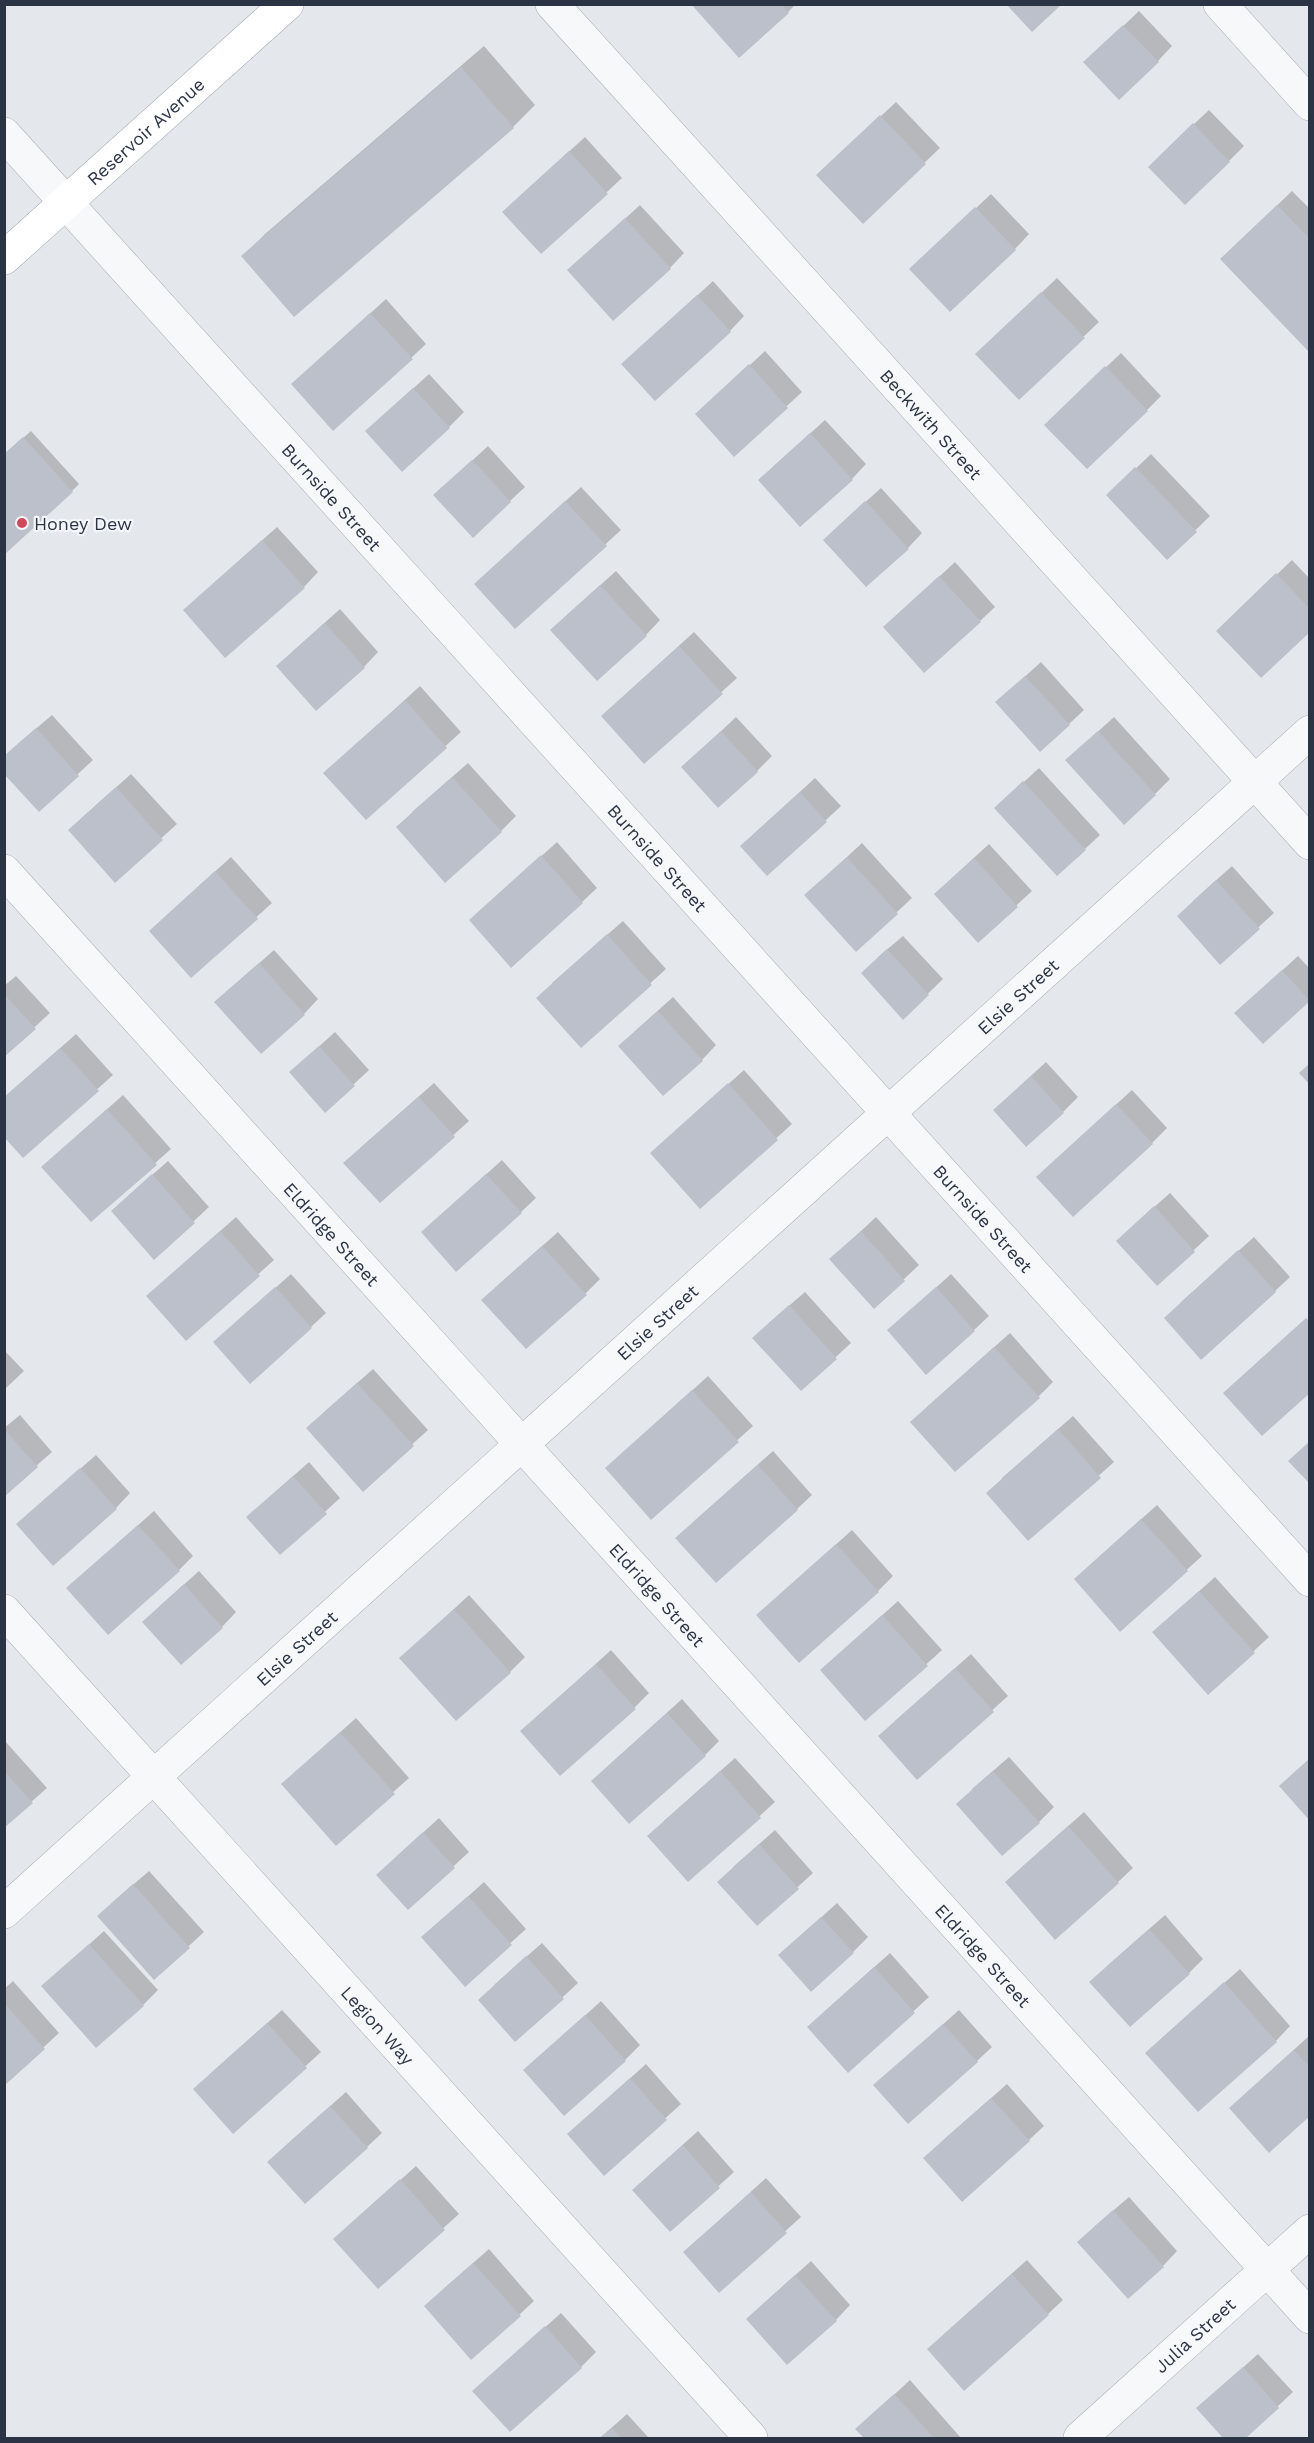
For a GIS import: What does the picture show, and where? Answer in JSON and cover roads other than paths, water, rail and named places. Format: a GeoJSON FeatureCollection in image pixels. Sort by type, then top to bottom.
{"type":"FeatureCollection","features":[{"type":"Feature","properties":{"kind":"main road","name":"Reservoir Avenue"},"geometry":{"type":"LineString","coordinates":[[4,258],[287,4]]}},
{"type":"Feature","properties":{"kind":"street","name":"Beckwith Street"},"geometry":{"type":"LineString","coordinates":[[552,4],[1310,843]]}},
{"type":"Feature","properties":{"kind":"street"},"geometry":{"type":"LineString","coordinates":[[1220,4],[1310,104]]}},
{"type":"Feature","properties":{"kind":"street","name":"Burnside Street"},"geometry":{"type":"LineString","coordinates":[[4,134],[1310,1580]]}},
{"type":"Feature","properties":{"kind":"street","name":"Elsie Street"},"geometry":{"type":"LineString","coordinates":[[4,1912],[1310,732]]}},
{"type":"Feature","properties":{"kind":"street","name":"Eldridge Street"},"geometry":{"type":"LineString","coordinates":[[4,872],[1310,2317]]}},
{"type":"Feature","properties":{"kind":"street","name":"Legion Way"},"geometry":{"type":"LineString","coordinates":[[4,1611],[751,2439]]}},
{"type":"Feature","properties":{"kind":"street","name":"Julia Street"},"geometry":{"type":"LineString","coordinates":[[1080,2439],[1310,2231]]}},
{"type":"Feature","properties":{"kind":"place","name":"Honey Dew"},"geometry":{"type":"Point","coordinates":[22,523]}}]}
